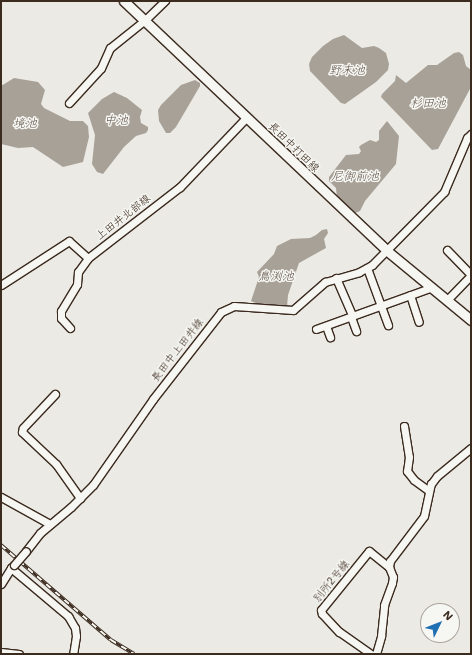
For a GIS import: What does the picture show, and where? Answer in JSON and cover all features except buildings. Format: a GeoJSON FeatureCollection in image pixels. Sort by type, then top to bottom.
{"type":"FeatureCollection","features":[{"type":"Feature","properties":{"kind":"street","name":"長田中打田線"},"geometry":{"type":"LineString","coordinates":[[124,1],[386,250],[430,288],[471,320]]}},
{"type":"Feature","properties":{"kind":"street"},"geometry":{"type":"LineString","coordinates":[[69,103],[101,68],[110,48],[145,20],[165,1]]}},
{"type":"Feature","properties":{"kind":"street","name":"上田井北部線"},"geometry":{"type":"LineString","coordinates":[[88,258],[180,187],[246,118]]}},
{"type":"Feature","properties":{"kind":"street","name":"長田中上田井線"},"geometry":{"type":"LineString","coordinates":[[1,584],[12,566],[40,533],[93,485],[186,354],[221,312],[234,306],[293,310],[314,290],[325,282],[359,272],[367,268],[444,192],[467,138],[471,134]]}},
{"type":"Feature","properties":{"kind":"street"},"geometry":{"type":"LineString","coordinates":[[1,285],[69,241],[88,258],[78,272],[77,284],[61,311],[60,318],[70,328]]}},
{"type":"Feature","properties":{"kind":"street"},"geometry":{"type":"LineString","coordinates":[[446,250],[471,275],[447,300]]}},
{"type":"Feature","properties":{"kind":"street"},"geometry":{"type":"LineString","coordinates":[[367,268],[388,326]]}},
{"type":"Feature","properties":{"kind":"street"},"geometry":{"type":"LineString","coordinates":[[336,278],[352,316],[356,331]]}},
{"type":"Feature","properties":{"kind":"street"},"geometry":{"type":"LineString","coordinates":[[316,329],[430,288]]}},
{"type":"Feature","properties":{"kind":"street"},"geometry":{"type":"LineString","coordinates":[[410,295],[419,322]]}},
{"type":"Feature","properties":{"kind":"street"},"geometry":{"type":"LineString","coordinates":[[326,326],[330,338]]}},
{"type":"Feature","properties":{"kind":"street"},"geometry":{"type":"LineString","coordinates":[[55,394],[23,428],[22,432],[56,464],[80,498]]}},
{"type":"Feature","properties":{"kind":"street"},"geometry":{"type":"LineString","coordinates":[[404,426],[409,457],[407,471],[414,480],[428,490]]}},
{"type":"Feature","properties":{"kind":"street"},"geometry":{"type":"LineString","coordinates":[[376,654],[381,636],[384,605],[393,577],[389,567],[390,561],[424,516],[428,490],[437,476],[471,448]]}},
{"type":"Feature","properties":{"kind":"street"},"geometry":{"type":"LineString","coordinates":[[1,497],[50,524]]}},
{"type":"Feature","properties":{"kind":"street","name":"別所2号線"},"geometry":{"type":"LineString","coordinates":[[371,654],[339,632],[322,614],[321,610],[369,551],[389,567]]}},
{"type":"Feature","properties":{"kind":"street"},"geometry":{"type":"LineString","coordinates":[[12,566],[68,616],[75,628],[76,636],[73,654]]}},
{"type":"Feature","properties":{"kind":"street"},"geometry":{"type":"LineString","coordinates":[[1,652],[20,654]]}},
{"type":"Feature","properties":{"kind":"water","name":"野末池"},"geometry":{"type":"Polygon","coordinates":[[[344,35],[362,48],[374,46],[379,48],[386,53],[389,64],[388,70],[376,82],[345,104],[341,103],[310,71],[309,64],[312,57],[323,46],[333,39],[344,35]]]}},
{"type":"Feature","properties":{"kind":"water","name":"杉田池"},"geometry":{"type":"Polygon","coordinates":[[[459,52],[463,55],[466,66],[471,70],[471,87],[438,149],[432,150],[381,97],[382,94],[395,81],[396,75],[406,83],[428,65],[437,65],[454,53],[459,52]]]}},
{"type":"Feature","properties":{"kind":"water","name":"境池"},"geometry":{"type":"Polygon","coordinates":[[[14,78],[38,82],[45,90],[41,104],[44,108],[70,121],[83,121],[88,126],[89,137],[83,162],[63,167],[33,147],[18,148],[1,144],[1,86],[14,78]]]}},
{"type":"Feature","properties":{"kind":"water"},"geometry":{"type":"Polygon","coordinates":[[[195,80],[200,83],[200,86],[176,127],[170,133],[166,133],[159,121],[158,110],[181,85],[195,80]]]}},
{"type":"Feature","properties":{"kind":"water","name":"中池"},"geometry":{"type":"Polygon","coordinates":[[[114,92],[127,98],[142,110],[140,117],[141,123],[148,127],[148,130],[146,133],[136,136],[124,147],[103,174],[97,172],[92,164],[95,135],[88,113],[102,99],[114,92]]]}},
{"type":"Feature","properties":{"kind":"water","name":"尼御前池"},"geometry":{"type":"Polygon","coordinates":[[[387,121],[399,136],[396,164],[365,201],[360,211],[353,214],[337,198],[336,188],[329,181],[329,177],[346,155],[359,154],[361,151],[359,147],[361,145],[370,140],[376,142],[379,140],[379,131],[387,121]]]}},
{"type":"Feature","properties":{"kind":"water","name":"鳥渕池"},"geometry":{"type":"Polygon","coordinates":[[[327,229],[328,233],[324,239],[326,248],[299,263],[288,295],[287,307],[258,304],[251,301],[259,277],[257,272],[274,254],[277,246],[291,239],[310,238],[322,230],[327,229]]]}},
{"type":"Feature","properties":{"kind":"railway"},"geometry":{"type":"LineString","coordinates":[[1,545],[111,640],[134,654]]}}]}
